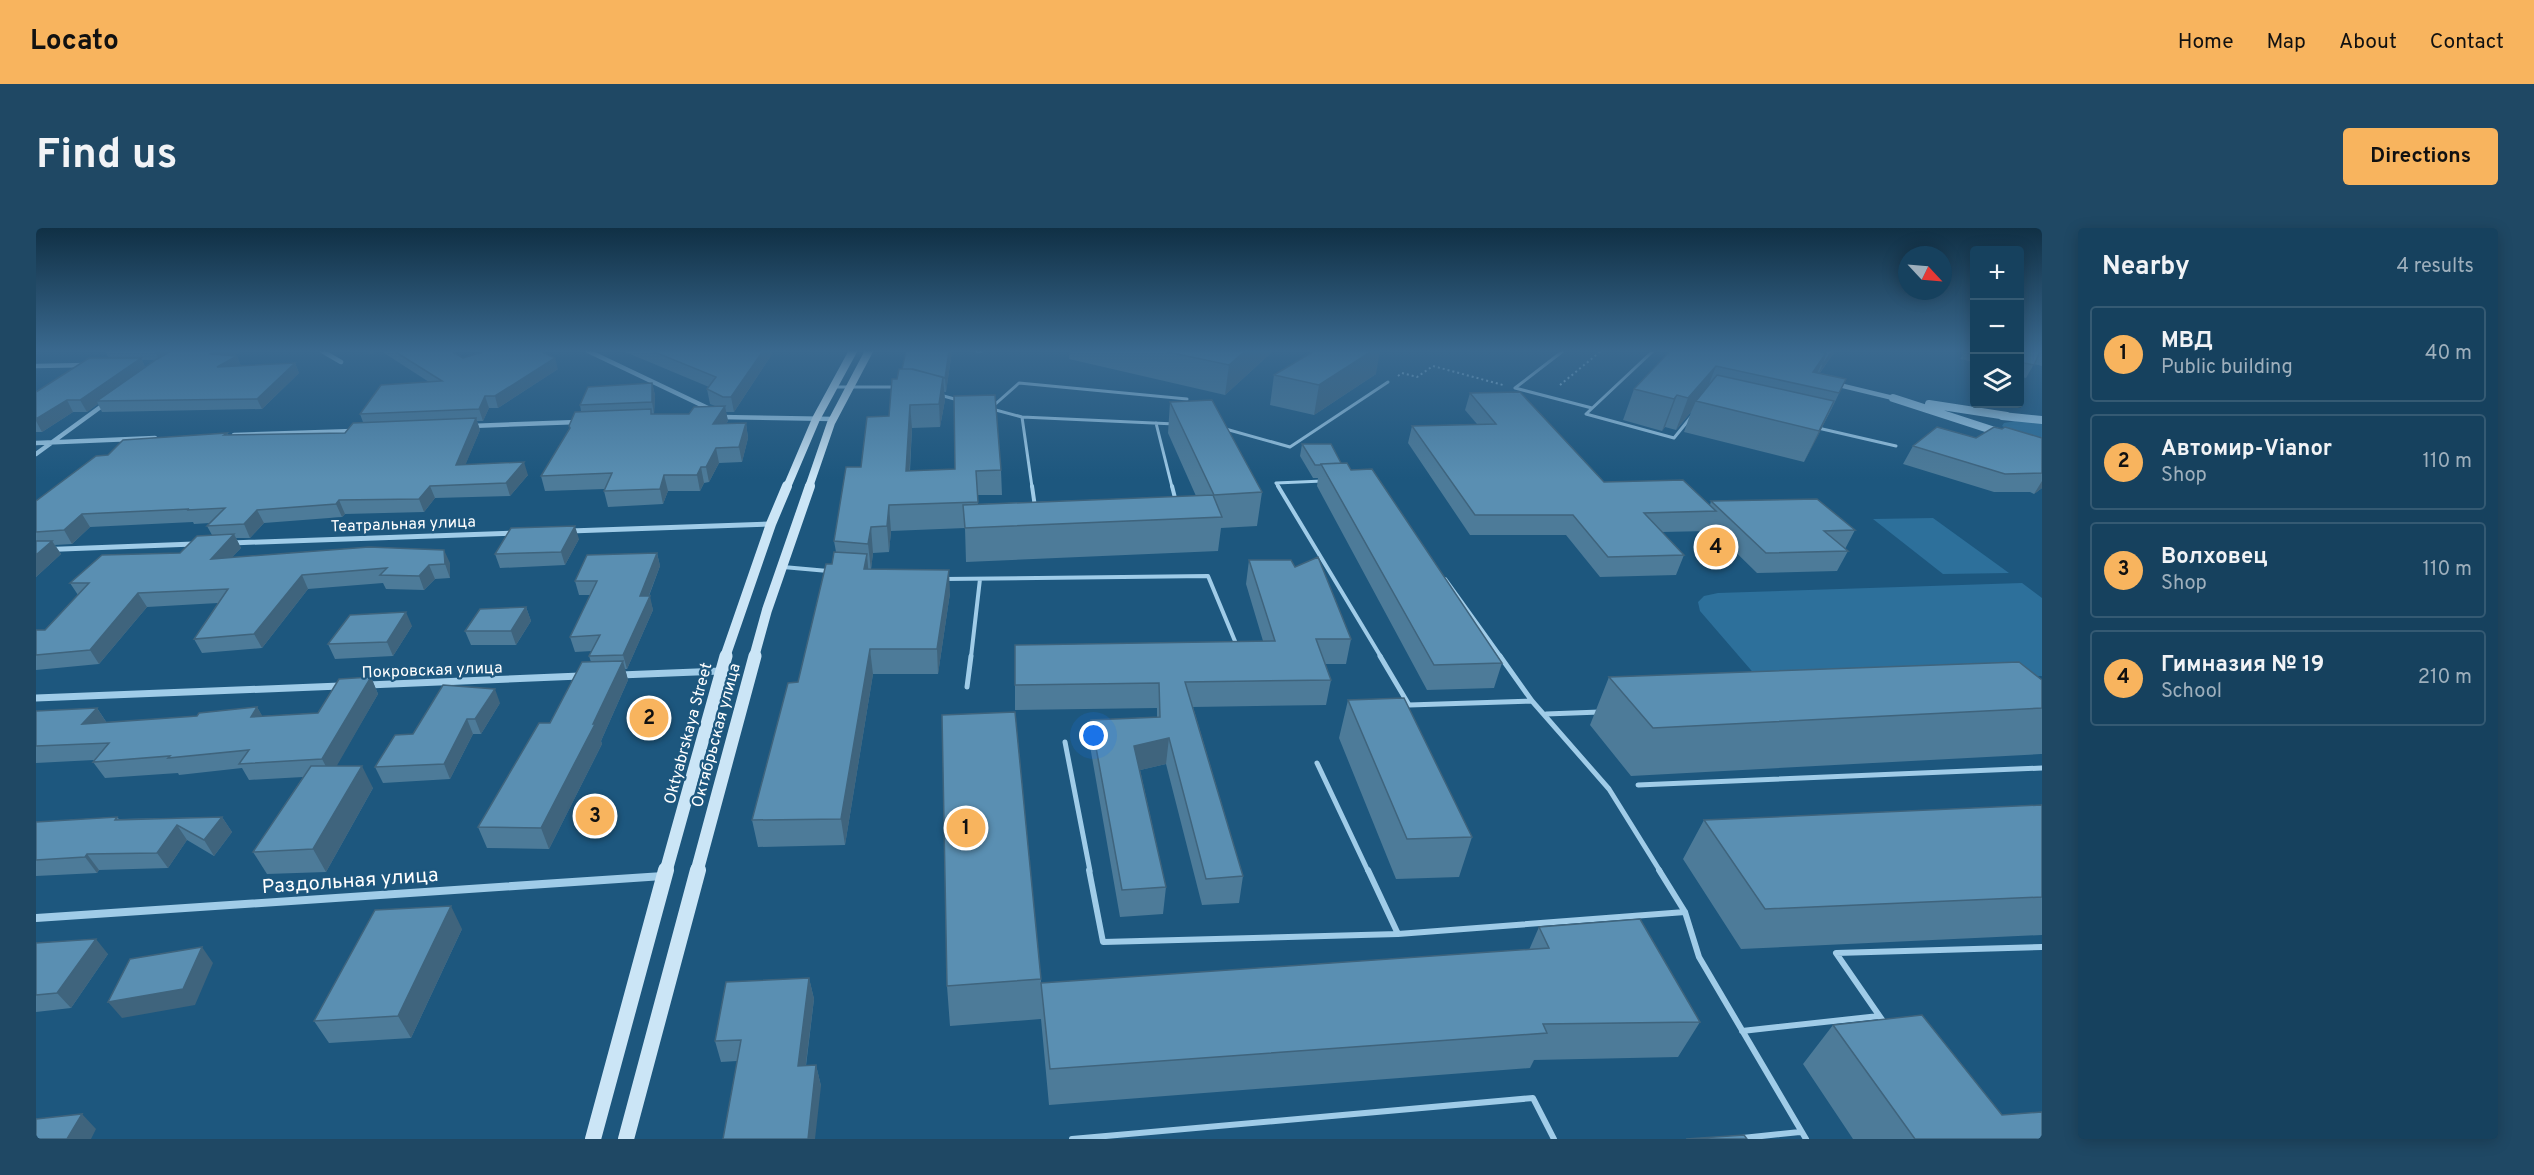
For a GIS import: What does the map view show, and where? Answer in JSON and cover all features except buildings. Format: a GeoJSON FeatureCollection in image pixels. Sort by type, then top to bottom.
{"type":"FeatureCollection","features":[{"type":"Feature","properties":{"kind":"main road","name":"Oktyabrskaya Street"},"geometry":{"type":"LineString","coordinates":[[593,1139],[667,876],[721,670],[771,524],[816,418],[830,394]]}},
{"type":"Feature","properties":{"kind":"main road","name":"Октябрьская улица"},"geometry":{"type":"LineString","coordinates":[[626,1139],[697,865],[767,610],[834,419],[846,394]]}},
{"type":"Feature","properties":{"kind":"street"},"geometry":{"type":"LineString","coordinates":[[678,394],[726,416]]}},
{"type":"Feature","properties":{"kind":"street"},"geometry":{"type":"LineString","coordinates":[[1874,394],[2042,420]]}},
{"type":"Feature","properties":{"kind":"street"},"geometry":{"type":"LineString","coordinates":[[36,454],[116,396]]}},
{"type":"Feature","properties":{"kind":"street"},"geometry":{"type":"LineString","coordinates":[[1893,398],[2007,435],[1984,425],[1981,419],[1984,416],[2007,416]]}},
{"type":"Feature","properties":{"kind":"street"},"geometry":{"type":"LineString","coordinates":[[2030,419],[2042,413]]}},
{"type":"Feature","properties":{"kind":"street"},"geometry":{"type":"LineString","coordinates":[[714,417],[834,419]]}},
{"type":"Feature","properties":{"kind":"street"},"geometry":{"type":"LineString","coordinates":[[465,426],[584,422]]}},
{"type":"Feature","properties":{"kind":"street"},"geometry":{"type":"LineString","coordinates":[[229,435],[359,430]]}},
{"type":"Feature","properties":{"kind":"street"},"geometry":{"type":"LineString","coordinates":[[36,443],[158,438]]}},
{"type":"Feature","properties":{"kind":"street"},"geometry":{"type":"LineString","coordinates":[[557,531],[771,524]]}},
{"type":"Feature","properties":{"kind":"street","name":"Театральная улица"},"geometry":{"type":"LineString","coordinates":[[226,543],[522,533]]}},
{"type":"Feature","properties":{"kind":"street"},"geometry":{"type":"LineString","coordinates":[[36,550],[202,544]]}},
{"type":"Feature","properties":{"kind":"street"},"geometry":{"type":"LineString","coordinates":[[615,675],[721,670]]}},
{"type":"Feature","properties":{"kind":"street","name":"Покровская улица"},"geometry":{"type":"LineString","coordinates":[[355,685],[591,676]]}},
{"type":"Feature","properties":{"kind":"street","name":"Покровская улица"},"geometry":{"type":"LineString","coordinates":[[36,698],[343,686]]}},
{"type":"Feature","properties":{"kind":"street","name":"Раздольная улица"},"geometry":{"type":"LineString","coordinates":[[36,918],[667,876]]}},
{"type":"Feature","properties":{"kind":"lane"},"geometry":{"type":"LineString","coordinates":[[937,394],[968,402]]}},
{"type":"Feature","properties":{"kind":"lane"},"geometry":{"type":"LineString","coordinates":[[1007,394],[990,408],[1022,417],[1179,424]]}},
{"type":"Feature","properties":{"kind":"lane"},"geometry":{"type":"LineString","coordinates":[[1129,394],[1187,399]]}},
{"type":"Feature","properties":{"kind":"lane"},"geometry":{"type":"LineString","coordinates":[[1214,426],[1290,447],[1371,394]]}},
{"type":"Feature","properties":{"kind":"lane"},"geometry":{"type":"LineString","coordinates":[[1537,394],[1592,408]]}},
{"type":"Feature","properties":{"kind":"lane"},"geometry":{"type":"LineString","coordinates":[[1608,394],[1586,414],[1674,438],[1697,410]]}},
{"type":"Feature","properties":{"kind":"lane"},"geometry":{"type":"LineString","coordinates":[[1022,417],[1036,516]]}},
{"type":"Feature","properties":{"kind":"lane"},"geometry":{"type":"LineString","coordinates":[[1156,423],[1176,502]]}},
{"type":"Feature","properties":{"kind":"lane"},"geometry":{"type":"LineString","coordinates":[[1817,427],[1896,446]]}},
{"type":"Feature","properties":{"kind":"lane"},"geometry":{"type":"LineString","coordinates":[[1331,481],[1276,483],[1409,705],[1532,701]]}},
{"type":"Feature","properties":{"kind":"lane"},"geometry":{"type":"LineString","coordinates":[[783,567],[829,571]]}},
{"type":"Feature","properties":{"kind":"lane"},"geometry":{"type":"LineString","coordinates":[[935,579],[1208,576],[1240,653]]}},
{"type":"Feature","properties":{"kind":"lane"},"geometry":{"type":"LineString","coordinates":[[1443,576],[1532,701],[1546,714],[1609,789],[1685,912],[1700,957],[1806,1139]]}},
{"type":"Feature","properties":{"kind":"lane"},"geometry":{"type":"LineString","coordinates":[[967,687],[980,579]]}},
{"type":"Feature","properties":{"kind":"lane"},"geometry":{"type":"LineString","coordinates":[[1546,714],[1605,711]]}},
{"type":"Feature","properties":{"kind":"lane"},"geometry":{"type":"LineString","coordinates":[[1065,742],[1103,942],[1398,934],[1685,912]]}},
{"type":"Feature","properties":{"kind":"lane"},"geometry":{"type":"LineString","coordinates":[[1317,763],[1398,934]]}},
{"type":"Feature","properties":{"kind":"lane"},"geometry":{"type":"LineString","coordinates":[[1638,785],[2042,768]]}},
{"type":"Feature","properties":{"kind":"lane"},"geometry":{"type":"LineString","coordinates":[[1893,1035],[1836,953],[2042,947]]}},
{"type":"Feature","properties":{"kind":"lane"},"geometry":{"type":"LineString","coordinates":[[1742,1032],[1879,1016]]}},
{"type":"Feature","properties":{"kind":"lane"},"geometry":{"type":"LineString","coordinates":[[1072,1139],[1533,1098],[1554,1139]]}},
{"type":"Feature","properties":{"kind":"lane"},"geometry":{"type":"LineString","coordinates":[[1732,1139],[1800,1132]]}},
{"type":"Feature","properties":{"kind":"shaded area"},"geometry":{"type":"Polygon","coordinates":[[[2042,422],[2042,445],[2002,426],[2004,423],[2042,422]]]}},
{"type":"Feature","properties":{"kind":"shaded area"},"geometry":{"type":"Polygon","coordinates":[[[1933,518],[2009,573],[1943,574],[1873,519],[1933,518]]]}},
{"type":"Feature","properties":{"kind":"shaded area"},"geometry":{"type":"Polygon","coordinates":[[[2022,583],[2042,598],[2042,676],[1763,684],[1700,611],[1698,602],[1704,596],[1718,593],[2022,583]]]}},
{"type":"Feature","properties":{"kind":"place","name":"Гимназия № 19"},"geometry":{"type":"Point","coordinates":[1716,547]}},
{"type":"Feature","properties":{"kind":"place","name":"Автомир-Vianor"},"geometry":{"type":"Point","coordinates":[649,718]}},
{"type":"Feature","properties":{"kind":"place","name":"Волховец"},"geometry":{"type":"Point","coordinates":[595,816]}},
{"type":"Feature","properties":{"kind":"place","name":"МВД"},"geometry":{"type":"Point","coordinates":[966,828]}}]}
